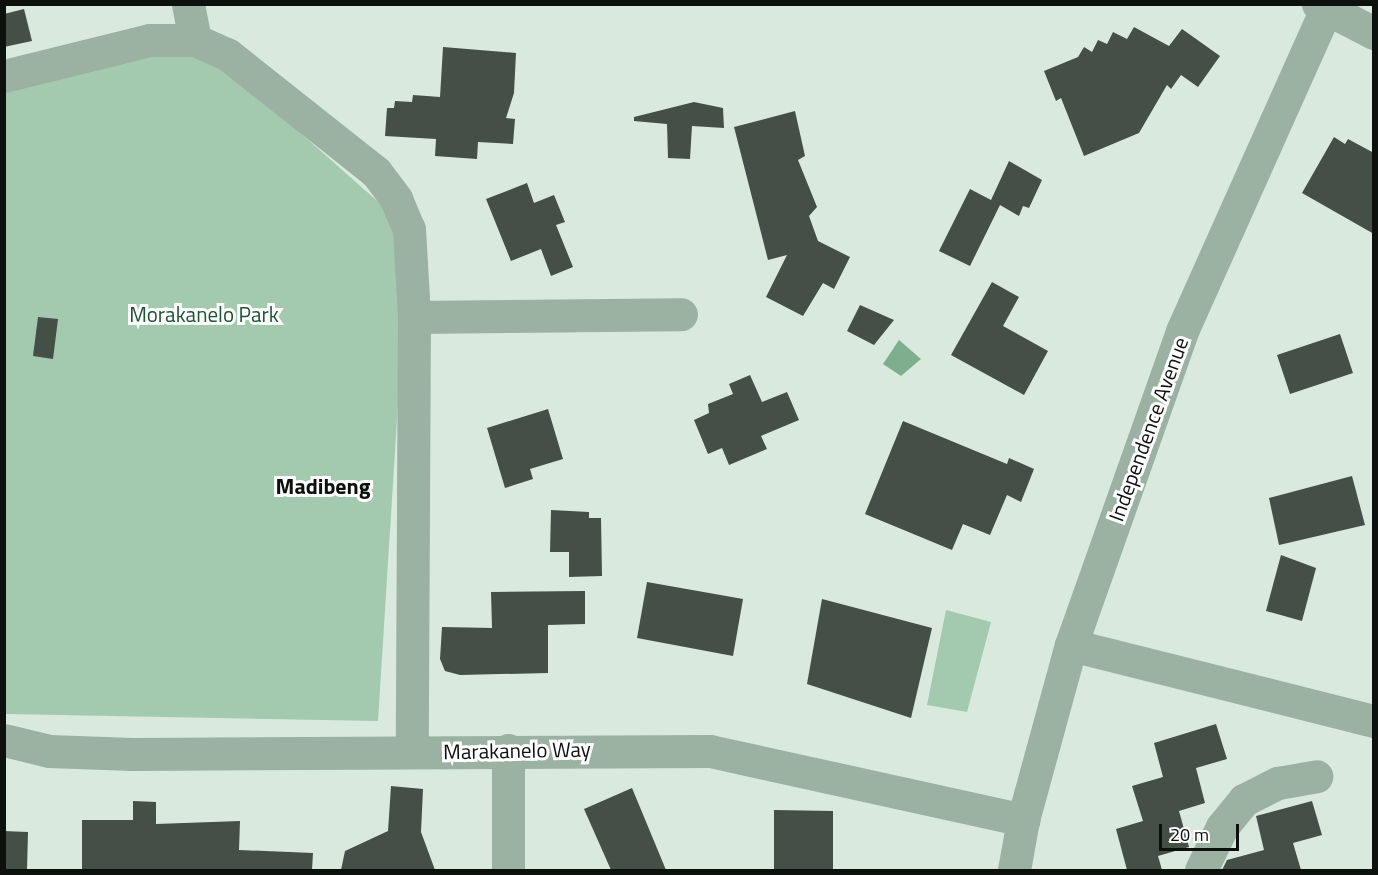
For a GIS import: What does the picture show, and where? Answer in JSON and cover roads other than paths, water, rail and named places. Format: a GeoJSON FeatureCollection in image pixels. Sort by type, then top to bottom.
{"type":"FeatureCollection","features":[{"type":"Feature","properties":{"kind":"street"},"geometry":{"type":"LineString","coordinates":[[188,4],[195,39]]}},
{"type":"Feature","properties":{"kind":"street"},"geometry":{"type":"LineString","coordinates":[[1324,6],[1374,33]]}},
{"type":"Feature","properties":{"kind":"street","name":"Independence Avenue"},"geometry":{"type":"LineString","coordinates":[[1014,870],[1023,820],[1071,645],[1182,331],[1324,6]]}},
{"type":"Feature","properties":{"kind":"street"},"geometry":{"type":"LineString","coordinates":[[4,76],[150,40],[195,39],[227,54],[376,172],[396,199],[408,229],[414,317],[412,752]]}},
{"type":"Feature","properties":{"kind":"street"},"geometry":{"type":"LineString","coordinates":[[414,317],[681,314]]}},
{"type":"Feature","properties":{"kind":"street"},"geometry":{"type":"LineString","coordinates":[[1071,645],[1374,721]]}},
{"type":"Feature","properties":{"kind":"street","name":"Marakanelo Way"},"geometry":{"type":"LineString","coordinates":[[4,740],[49,751],[132,754],[507,750],[710,751],[1023,820]]}},
{"type":"Feature","properties":{"kind":"street"},"geometry":{"type":"LineString","coordinates":[[507,750],[508,870]]}},
{"type":"Feature","properties":{"kind":"street"},"geometry":{"type":"LineString","coordinates":[[1201,870],[1222,827],[1244,800],[1278,783],[1316,776]]}},
{"type":"Feature","properties":{"kind":"district","name":"Madibeng"},"geometry":{"type":"Point","coordinates":[323,487]}},
{"type":"Feature","properties":{"kind":"park label","name":"Morakanelo Park"},"geometry":{"type":"Point","coordinates":[204,314]}}]}
